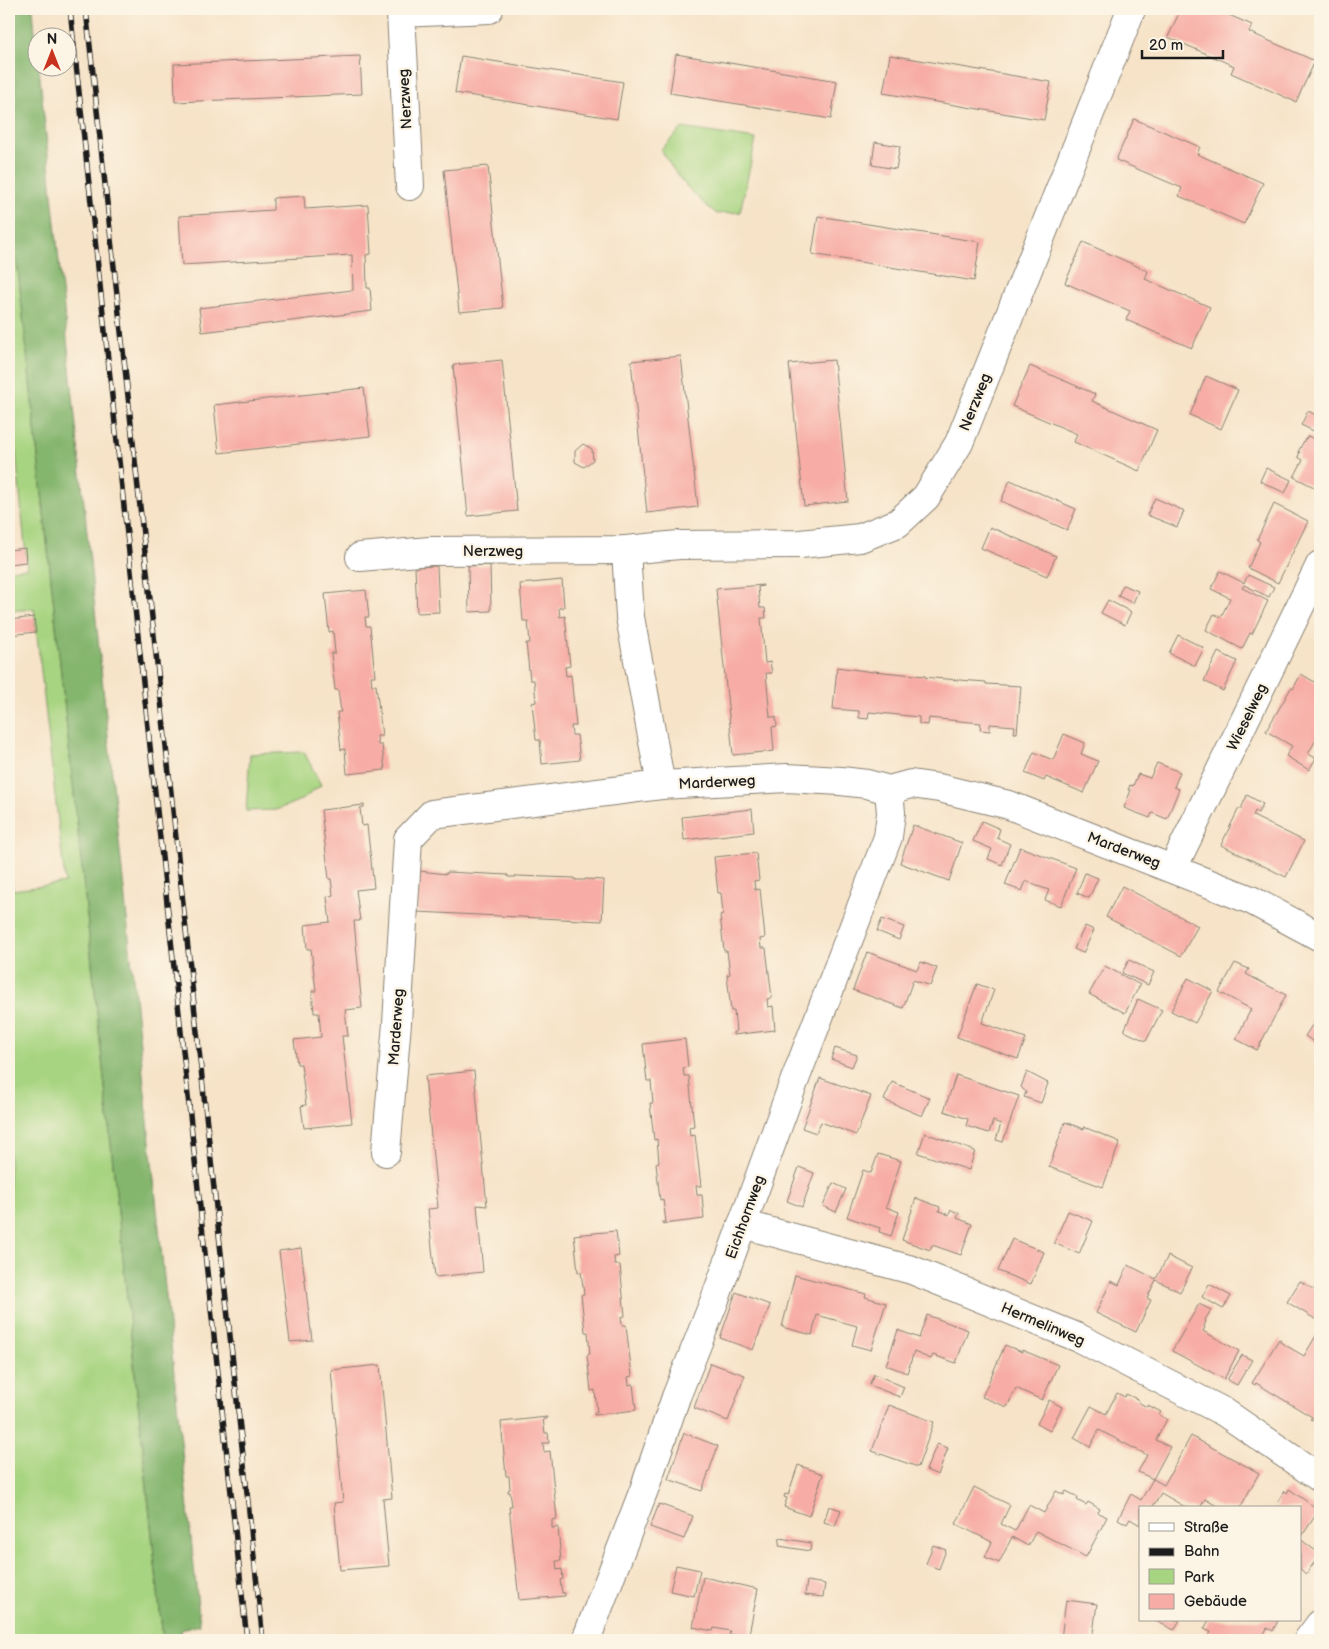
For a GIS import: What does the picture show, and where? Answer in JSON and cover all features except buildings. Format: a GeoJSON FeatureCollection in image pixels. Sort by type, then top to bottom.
{"type":"FeatureCollection","features":[{"type":"Feature","properties":{"kind":"street","name":"Nerzweg"},"geometry":{"type":"LineString","coordinates":[[410,186],[401,11],[489,9]]}},
{"type":"Feature","properties":{"kind":"street","name":"Nerzweg"},"geometry":{"type":"LineString","coordinates":[[360,558],[430,551],[626,550],[679,545],[800,544],[860,538],[898,523],[926,497],[959,443],[1128,9]]}},
{"type":"Feature","properties":{"kind":"street"},"geometry":{"type":"LineString","coordinates":[[626,550],[630,617],[661,785]]}},
{"type":"Feature","properties":{"kind":"street","name":"Wieselweg"},"geometry":{"type":"LineString","coordinates":[[1174,868],[1320,565]]}},
{"type":"Feature","properties":{"kind":"street","name":"Marderweg"},"geometry":{"type":"LineString","coordinates":[[386,1152],[397,1023],[408,839],[432,814],[661,785],[787,778],[841,780],[889,790],[911,784],[939,788],[1009,805],[1174,868],[1250,900],[1320,936]]}},
{"type":"Feature","properties":{"kind":"street","name":"Eichhornweg"},"geometry":{"type":"LineString","coordinates":[[586,1640],[645,1487],[676,1398],[714,1302],[791,1090],[888,837],[891,813],[889,790]]}},
{"type":"Feature","properties":{"kind":"street","name":"Hermelinweg"},"geometry":{"type":"LineString","coordinates":[[742,1224],[912,1270],[1079,1338],[1224,1412],[1320,1478]]}},
{"type":"Feature","properties":{"kind":"street"},"geometry":{"type":"LineString","coordinates":[[1308,1640],[1320,1624]]}},
{"type":"Feature","properties":{"kind":"green space"},"geometry":{"type":"Polygon","coordinates":[[[9,9],[33,9],[35,28],[28,28],[28,78],[40,78],[200,1625],[181,1630],[182,1640],[163,1640],[9,185],[9,9]]]}},
{"type":"Feature","properties":{"kind":"green space"},"geometry":{"type":"Polygon","coordinates":[[[682,128],[756,139],[740,212],[717,214],[692,193],[672,168],[661,149],[682,128]]]}},
{"type":"Feature","properties":{"kind":"green space"},"geometry":{"type":"Polygon","coordinates":[[[9,185],[163,1640],[17,1640],[9,1638],[9,867],[13,890],[65,883],[34,609],[9,611],[9,570],[27,568],[9,379],[9,185]]]}},
{"type":"Feature","properties":{"kind":"green space"},"geometry":{"type":"Polygon","coordinates":[[[304,752],[321,785],[303,799],[276,810],[246,811],[250,754],[304,752]]]}},
{"type":"Feature","properties":{"kind":"railway"},"geometry":{"type":"LineString","coordinates":[[70,9],[247,1640]]}},
{"type":"Feature","properties":{"kind":"railway"},"geometry":{"type":"LineString","coordinates":[[86,9],[263,1640]]}}]}
